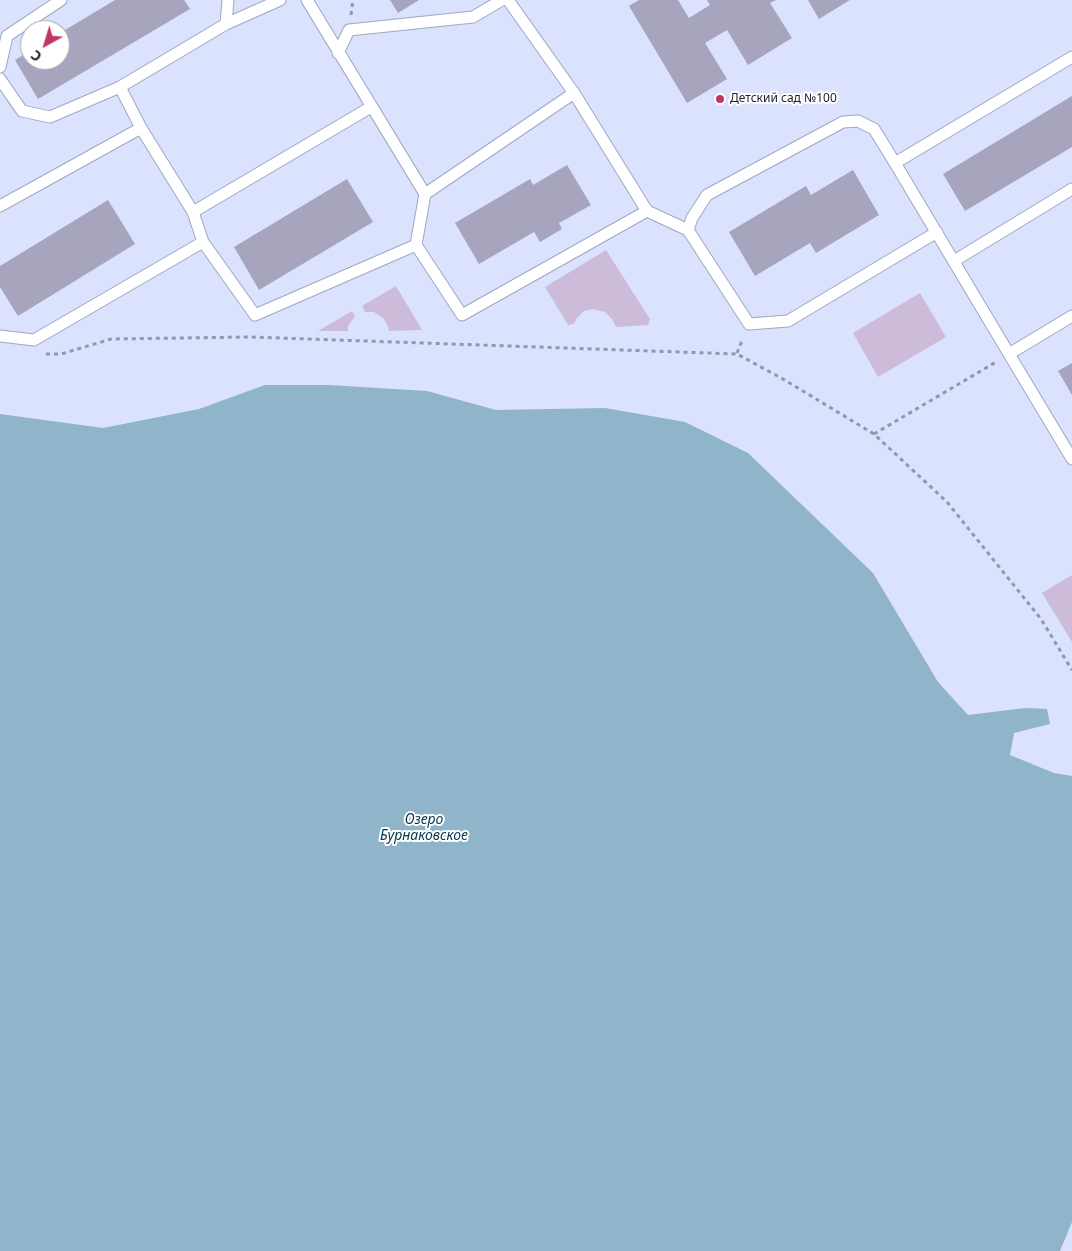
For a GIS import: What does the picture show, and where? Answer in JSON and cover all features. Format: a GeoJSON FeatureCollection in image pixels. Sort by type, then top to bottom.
{"type":"FeatureCollection","features":[{"type":"Feature","properties":{"kind":"lane"},"geometry":{"type":"LineString","coordinates":[[0,67],[7,36],[61,0]]}},
{"type":"Feature","properties":{"kind":"lane"},"geometry":{"type":"LineString","coordinates":[[226,24],[228,0]]}},
{"type":"Feature","properties":{"kind":"lane"},"geometry":{"type":"LineString","coordinates":[[0,79],[22,112],[50,117],[120,87],[226,24],[280,0]]}},
{"type":"Feature","properties":{"kind":"lane"},"geometry":{"type":"LineString","coordinates":[[307,0],[424,194],[416,245],[462,315],[647,211]]}},
{"type":"Feature","properties":{"kind":"lane"},"geometry":{"type":"LineString","coordinates":[[338,53],[349,30],[473,17],[502,0]]}},
{"type":"Feature","properties":{"kind":"lane"},"geometry":{"type":"LineString","coordinates":[[508,0],[574,93],[647,211],[688,230],[749,324],[788,321],[936,232]]}},
{"type":"Feature","properties":{"kind":"lane"},"geometry":{"type":"LineString","coordinates":[[896,163],[1072,57]]}},
{"type":"Feature","properties":{"kind":"lane"},"geometry":{"type":"LineString","coordinates":[[120,87],[141,128],[193,212],[203,242],[254,315],[416,245]]}},
{"type":"Feature","properties":{"kind":"lane"},"geometry":{"type":"LineString","coordinates":[[424,194],[574,93]]}},
{"type":"Feature","properties":{"kind":"lane"},"geometry":{"type":"LineString","coordinates":[[193,212],[371,107]]}},
{"type":"Feature","properties":{"kind":"lane"},"geometry":{"type":"LineString","coordinates":[[688,230],[692,218],[708,195],[843,122],[858,122],[874,129],[1072,458]]}},
{"type":"Feature","properties":{"kind":"lane"},"geometry":{"type":"LineString","coordinates":[[0,206],[141,128]]}},
{"type":"Feature","properties":{"kind":"lane"},"geometry":{"type":"LineString","coordinates":[[954,261],[1072,189]]}},
{"type":"Feature","properties":{"kind":"lane"},"geometry":{"type":"LineString","coordinates":[[0,336],[34,340],[203,242]]}},
{"type":"Feature","properties":{"kind":"lane"},"geometry":{"type":"LineString","coordinates":[[1009,354],[1072,316]]}},
{"type":"Feature","properties":{"kind":"path"},"geometry":{"type":"LineString","coordinates":[[44,354],[62,354],[111,339],[251,337],[737,354],[783,379],[874,434],[947,502],[1041,619],[1072,670]]}},
{"type":"Feature","properties":{"kind":"path"},"geometry":{"type":"LineString","coordinates":[[874,434],[1009,354]]}},
{"type":"Feature","properties":{"kind":"shaded area"},"geometry":{"type":"Polygon","coordinates":[[[606,250],[650,319],[648,325],[616,327],[612,319],[605,312],[593,309],[584,311],[574,324],[568,325],[545,287],[606,250]]]}},
{"type":"Feature","properties":{"kind":"shaded area"},"geometry":{"type":"Polygon","coordinates":[[[396,286],[422,330],[389,331],[383,318],[374,312],[365,312],[362,306],[396,286]]]}},
{"type":"Feature","properties":{"kind":"shaded area"},"geometry":{"type":"Polygon","coordinates":[[[920,293],[946,337],[878,377],[853,333],[920,293]]]}},
{"type":"Feature","properties":{"kind":"shaded area"},"geometry":{"type":"Polygon","coordinates":[[[352,311],[355,316],[348,326],[348,331],[318,331],[352,311]]]}},
{"type":"Feature","properties":{"kind":"shaded area"},"geometry":{"type":"Polygon","coordinates":[[[1072,575],[1072,642],[1042,593],[1072,575]]]}},
{"type":"Feature","properties":{"kind":"water","name":"Озеро Бурнаковское"},"geometry":{"type":"Polygon","coordinates":[[[265,385],[329,385],[427,391],[496,410],[605,408],[685,422],[748,453],[873,573],[938,682],[968,715],[1025,708],[1047,709],[1050,724],[1014,733],[1010,755],[1054,773],[1072,776],[1072,1222],[1060,1251],[0,1251],[0,414],[103,428],[199,409],[265,385]]]}},
{"type":"Feature","properties":{"kind":"building"},"geometry":{"type":"Polygon","coordinates":[[[115,0],[184,0],[190,9],[38,99],[21,70],[70,70],[70,27],[115,0]]]}},
{"type":"Feature","properties":{"kind":"building"},"geometry":{"type":"Polygon","coordinates":[[[390,0],[419,0],[398,13],[390,0]]]}},
{"type":"Feature","properties":{"kind":"building"},"geometry":{"type":"Polygon","coordinates":[[[639,0],[678,0],[689,18],[710,5],[707,0],[776,0],[770,3],[792,38],[748,65],[727,30],[705,43],[727,79],[687,103],[629,6],[639,0]]]}},
{"type":"Feature","properties":{"kind":"building"},"geometry":{"type":"Polygon","coordinates":[[[808,0],[850,0],[819,19],[808,0]]]}},
{"type":"Feature","properties":{"kind":"building"},"geometry":{"type":"Polygon","coordinates":[[[20,57],[20,68],[15,60],[20,57]]]}},
{"type":"Feature","properties":{"kind":"building"},"geometry":{"type":"Polygon","coordinates":[[[1072,96],[1072,147],[965,211],[943,174],[1072,96]]]}},
{"type":"Feature","properties":{"kind":"building"},"geometry":{"type":"Polygon","coordinates":[[[567,165],[591,205],[559,223],[562,229],[540,242],[534,232],[479,264],[455,223],[530,179],[533,185],[567,165]]]}},
{"type":"Feature","properties":{"kind":"building"},"geometry":{"type":"Polygon","coordinates":[[[853,170],[879,215],[816,253],[810,243],[755,276],[729,232],[806,186],[811,195],[853,170]]]}},
{"type":"Feature","properties":{"kind":"building"},"geometry":{"type":"Polygon","coordinates":[[[347,179],[373,222],[259,290],[234,247],[347,179]]]}},
{"type":"Feature","properties":{"kind":"building"},"geometry":{"type":"Polygon","coordinates":[[[108,200],[135,244],[18,316],[0,287],[0,266],[108,200]]]}},
{"type":"Feature","properties":{"kind":"building"},"geometry":{"type":"Polygon","coordinates":[[[1072,363],[1072,395],[1058,371],[1072,363]]]}},
{"type":"Feature","properties":{"kind":"place","name":"Детский сад №100"},"geometry":{"type":"Point","coordinates":[720,99]}}]}
